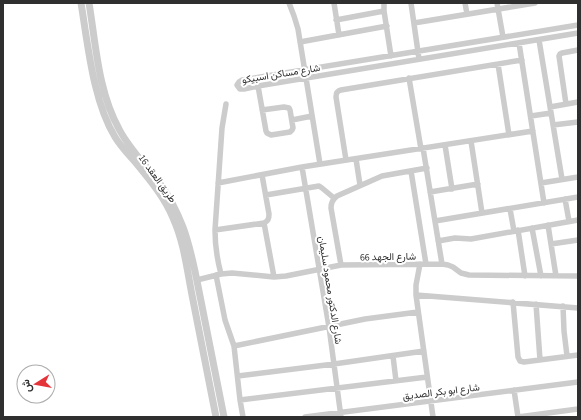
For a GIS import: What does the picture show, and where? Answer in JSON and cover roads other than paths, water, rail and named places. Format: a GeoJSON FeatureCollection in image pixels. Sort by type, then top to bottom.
{"type":"FeatureCollection","features":[{"type":"Feature","properties":{"kind":"street","name":"طريق العقد 16"},"geometry":{"type":"LineString","coordinates":[[81,3],[98,96],[107,120],[114,136],[160,195],[170,211],[176,226],[182,245],[216,417]]}},
{"type":"Feature","properties":{"kind":"street","name":"طريق العقد 16"},"geometry":{"type":"LineString","coordinates":[[89,3],[103,88],[108,104],[119,130],[161,185],[174,206],[183,228],[197,280],[224,417]]}},
{"type":"Feature","properties":{"kind":"street"},"geometry":{"type":"LineString","coordinates":[[289,3],[298,29],[320,164]]}},
{"type":"Feature","properties":{"kind":"street"},"geometry":{"type":"LineString","coordinates":[[334,3],[339,35]]}},
{"type":"Feature","properties":{"kind":"street"},"geometry":{"type":"LineString","coordinates":[[384,3],[391,56]]}},
{"type":"Feature","properties":{"kind":"street"},"geometry":{"type":"LineString","coordinates":[[411,3],[419,59]]}},
{"type":"Feature","properties":{"kind":"street"},"geometry":{"type":"LineString","coordinates":[[465,3],[467,14]]}},
{"type":"Feature","properties":{"kind":"street"},"geometry":{"type":"LineString","coordinates":[[414,23],[467,14],[497,6],[535,3]]}},
{"type":"Feature","properties":{"kind":"street"},"geometry":{"type":"LineString","coordinates":[[497,6],[503,37]]}},
{"type":"Feature","properties":{"kind":"street"},"geometry":{"type":"LineString","coordinates":[[336,20],[384,11]]}},
{"type":"Feature","properties":{"kind":"street","name":"شارع مساكن اسبيكو"},"geometry":{"type":"LineString","coordinates":[[578,25],[240,81],[237,85],[242,90],[258,86],[578,33]]}},
{"type":"Feature","properties":{"kind":"street"},"geometry":{"type":"LineString","coordinates":[[300,42],[387,26]]}},
{"type":"Feature","properties":{"kind":"street"},"geometry":{"type":"LineString","coordinates":[[539,40],[562,179]]}},
{"type":"Feature","properties":{"kind":"street"},"geometry":{"type":"LineString","coordinates":[[520,43],[544,203]]}},
{"type":"Feature","properties":{"kind":"street"},"geometry":{"type":"LineString","coordinates":[[566,104],[559,56],[562,53],[578,50]]}},
{"type":"Feature","properties":{"kind":"street"},"geometry":{"type":"LineString","coordinates":[[346,160],[336,97],[338,91],[522,60]]}},
{"type":"Feature","properties":{"kind":"street"},"geometry":{"type":"LineString","coordinates":[[498,64],[509,135]]}},
{"type":"Feature","properties":{"kind":"street"},"geometry":{"type":"LineString","coordinates":[[410,78],[442,264]]}},
{"type":"Feature","properties":{"kind":"street"},"geometry":{"type":"LineString","coordinates":[[258,86],[262,110],[266,131],[269,134],[290,132],[293,128],[290,110],[287,107],[262,110]]}},
{"type":"Feature","properties":{"kind":"street"},"geometry":{"type":"LineString","coordinates":[[531,116],[566,104],[578,102]]}},
{"type":"Feature","properties":{"kind":"street"},"geometry":{"type":"LineString","coordinates":[[226,104],[222,128],[215,245],[225,320],[234,346],[243,417]]}},
{"type":"Feature","properties":{"kind":"street"},"geometry":{"type":"LineString","coordinates":[[292,120],[312,116]]}},
{"type":"Feature","properties":{"kind":"street"},"geometry":{"type":"LineString","coordinates":[[553,125],[578,122]]}},
{"type":"Feature","properties":{"kind":"street"},"geometry":{"type":"LineString","coordinates":[[218,183],[320,164],[533,132]]}},
{"type":"Feature","properties":{"kind":"street"},"geometry":{"type":"LineString","coordinates":[[471,141],[482,213]]}},
{"type":"Feature","properties":{"kind":"street"},"geometry":{"type":"LineString","coordinates":[[445,145],[452,189]]}},
{"type":"Feature","properties":{"kind":"street"},"geometry":{"type":"LineString","coordinates":[[356,159],[360,185]]}},
{"type":"Feature","properties":{"kind":"street","name":"شارع الدكتور محمود سليمان"},"geometry":{"type":"LineString","coordinates":[[302,167],[329,327],[340,415]]}},
{"type":"Feature","properties":{"kind":"street"},"geometry":{"type":"LineString","coordinates":[[341,266],[331,208],[334,198],[382,176],[426,168]]}},
{"type":"Feature","properties":{"kind":"street"},"geometry":{"type":"LineString","coordinates":[[411,171],[423,264],[416,284],[416,295],[433,417]]}},
{"type":"Feature","properties":{"kind":"street"},"geometry":{"type":"LineString","coordinates":[[215,230],[264,223],[267,221],[269,218],[262,175]]}},
{"type":"Feature","properties":{"kind":"street"},"geometry":{"type":"LineString","coordinates":[[541,183],[578,177]]}},
{"type":"Feature","properties":{"kind":"street"},"geometry":{"type":"LineString","coordinates":[[430,192],[478,184]]}},
{"type":"Feature","properties":{"kind":"street"},"geometry":{"type":"LineString","coordinates":[[266,194],[321,186],[334,198]]}},
{"type":"Feature","properties":{"kind":"street"},"geometry":{"type":"LineString","coordinates":[[435,221],[578,197]]}},
{"type":"Feature","properties":{"kind":"street"},"geometry":{"type":"LineString","coordinates":[[565,199],[568,221]]}},
{"type":"Feature","properties":{"kind":"street"},"geometry":{"type":"LineString","coordinates":[[510,208],[525,276]]}},
{"type":"Feature","properties":{"kind":"street"},"geometry":{"type":"LineString","coordinates":[[438,241],[458,238],[472,239],[578,220]]}},
{"type":"Feature","properties":{"kind":"street"},"geometry":{"type":"LineString","coordinates":[[264,223],[274,276]]}},
{"type":"Feature","properties":{"kind":"street"},"geometry":{"type":"LineString","coordinates":[[548,225],[556,276]]}},
{"type":"Feature","properties":{"kind":"street"},"geometry":{"type":"LineString","coordinates":[[532,228],[541,276]]}},
{"type":"Feature","properties":{"kind":"street"},"geometry":{"type":"LineString","coordinates":[[551,244],[578,240]]}},
{"type":"Feature","properties":{"kind":"street","name":"شارع الجهد 66"},"geometry":{"type":"LineString","coordinates":[[197,280],[218,275],[238,273],[286,276],[341,266],[423,264],[448,265],[461,273],[469,275],[578,276]]}},
{"type":"Feature","properties":{"kind":"street"},"geometry":{"type":"LineString","coordinates":[[416,295],[578,308]]}},
{"type":"Feature","properties":{"kind":"street"},"geometry":{"type":"LineString","coordinates":[[513,302],[518,359],[520,361],[524,362],[578,355]]}},
{"type":"Feature","properties":{"kind":"street"},"geometry":{"type":"LineString","coordinates":[[536,304],[540,360]]}},
{"type":"Feature","properties":{"kind":"street"},"geometry":{"type":"LineString","coordinates":[[563,306],[567,356]]}},
{"type":"Feature","properties":{"kind":"street"},"geometry":{"type":"LineString","coordinates":[[234,346],[365,319],[418,312]]}},
{"type":"Feature","properties":{"kind":"street"},"geometry":{"type":"LineString","coordinates":[[238,376],[424,351]]}},
{"type":"Feature","properties":{"kind":"street"},"geometry":{"type":"LineString","coordinates":[[393,356],[396,381]]}},
{"type":"Feature","properties":{"kind":"street"},"geometry":{"type":"LineString","coordinates":[[240,400],[427,377]]}},
{"type":"Feature","properties":{"kind":"street","name":"شارع ابو بكر الصديق"},"geometry":{"type":"LineString","coordinates":[[306,417],[340,415],[431,401],[578,382]]}},
{"type":"Feature","properties":{"kind":"street"},"geometry":{"type":"LineString","coordinates":[[514,390],[518,417],[578,409]]}}]}
